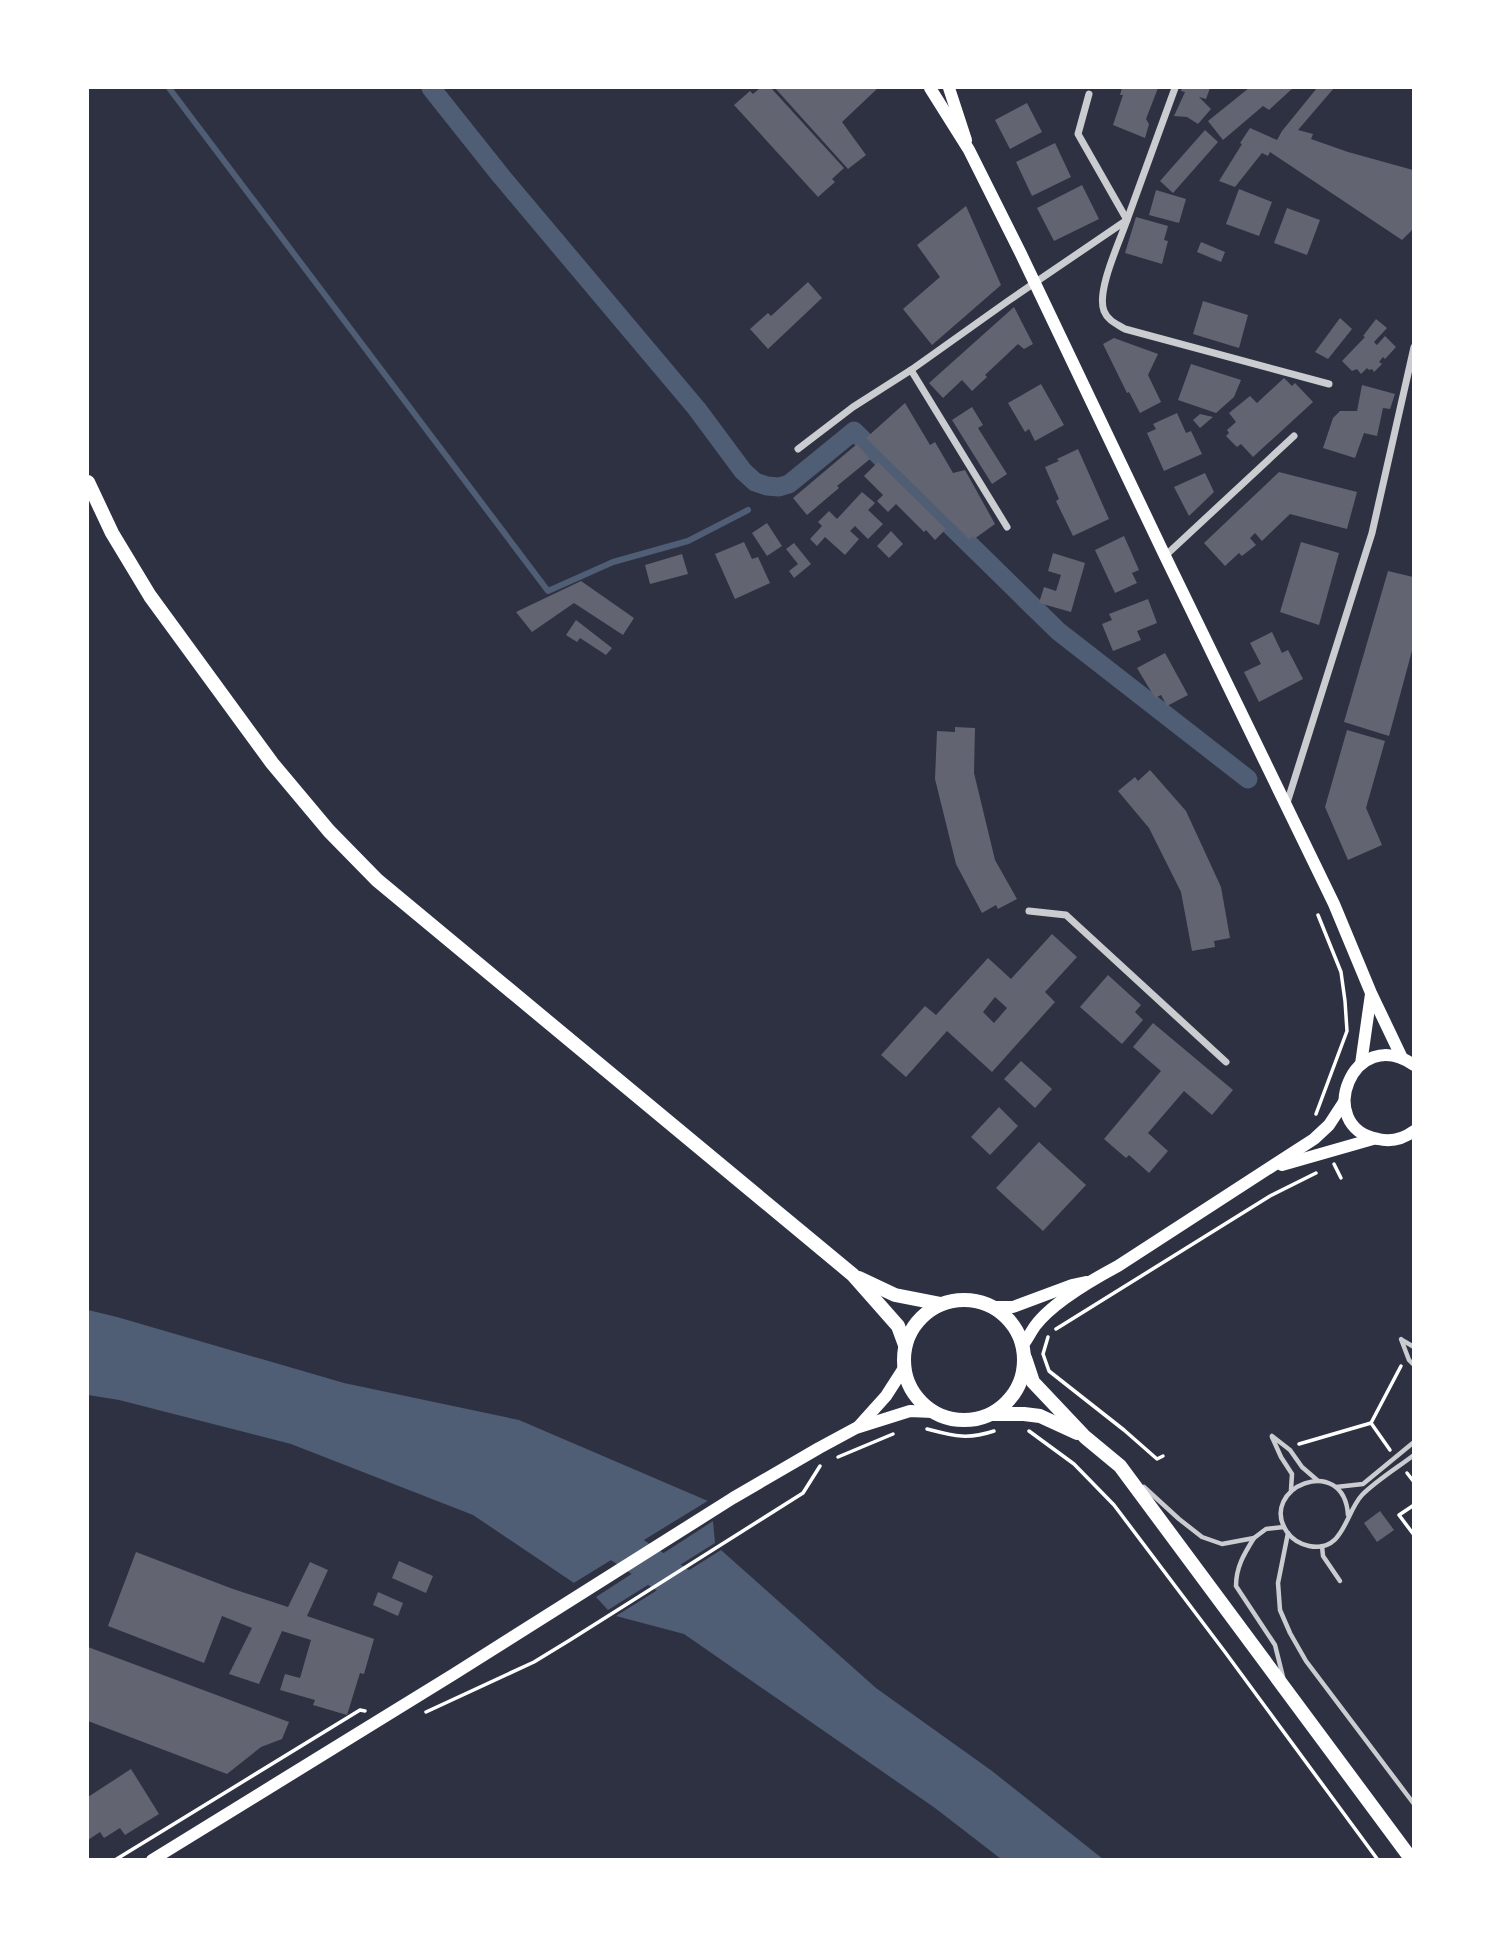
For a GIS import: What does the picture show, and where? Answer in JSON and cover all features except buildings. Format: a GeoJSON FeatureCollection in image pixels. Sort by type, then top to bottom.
{"type":"FeatureCollection","features":[{"type":"Feature","properties":{"kind":"main road"},"geometry":{"type":"LineString","coordinates":[[930,88],[969,150],[1287,803],[1334,904],[1371,993],[1410,1063]]}},
{"type":"Feature","properties":{"kind":"main road"},"geometry":{"type":"LineString","coordinates":[[949,88],[969,150]]}},
{"type":"Feature","properties":{"kind":"main road"},"geometry":{"type":"LineString","coordinates":[[88,482],[111,533],[150,596],[272,764],[329,831],[377,880],[853,1275],[898,1326],[905,1345]]}},
{"type":"Feature","properties":{"kind":"main road"},"geometry":{"type":"LineString","coordinates":[[1361,1064],[1371,993]]}},
{"type":"Feature","properties":{"kind":"main road"},"geometry":{"type":"LineString","coordinates":[[1410,1063],[1391,1056],[1381,1056],[1361,1064],[1348,1081],[1344,1102],[1329,1125],[1314,1139],[1089,1282],[1050,1311],[1036,1325],[1024,1352],[1023,1375],[1016,1391],[1005,1404],[991,1414],[962,1420],[933,1412],[919,1401],[909,1386],[904,1368],[905,1345],[910,1332],[918,1320],[941,1304],[958,1299],[977,1300],[994,1307],[1007,1317],[1017,1330],[1024,1352],[1033,1382],[1085,1437],[1120,1466],[1412,1860]]}},
{"type":"Feature","properties":{"kind":"main road"},"geometry":{"type":"LineString","coordinates":[[1344,1102],[1353,1124],[1373,1139],[1398,1139],[1413,1131]]}},
{"type":"Feature","properties":{"kind":"main road"},"geometry":{"type":"LineString","coordinates":[[1272,1168],[1373,1139]]}},
{"type":"Feature","properties":{"kind":"main road"},"geometry":{"type":"LineString","coordinates":[[1398,1139],[1413,1143]]}},
{"type":"Feature","properties":{"kind":"main road"},"geometry":{"type":"LineString","coordinates":[[853,1275],[895,1295],[941,1304]]}},
{"type":"Feature","properties":{"kind":"main road"},"geometry":{"type":"LineString","coordinates":[[994,1307],[1013,1307],[1072,1284],[1089,1282]]}},
{"type":"Feature","properties":{"kind":"main road"},"geometry":{"type":"LineString","coordinates":[[856,1429],[887,1396],[904,1368]]}},
{"type":"Feature","properties":{"kind":"main road"},"geometry":{"type":"LineString","coordinates":[[152,1860],[733,1498],[819,1448],[856,1429],[910,1411],[933,1412]]}},
{"type":"Feature","properties":{"kind":"main road"},"geometry":{"type":"LineString","coordinates":[[991,1414],[1040,1416],[1085,1437]]}},
{"type":"Feature","properties":{"kind":"street"},"geometry":{"type":"LineString","coordinates":[[1175,88],[1102,289],[1104,310],[1111,321],[1125,329],[1329,384]]}},
{"type":"Feature","properties":{"kind":"street"},"geometry":{"type":"LineString","coordinates":[[1089,94],[1078,134],[1127,220]]}},
{"type":"Feature","properties":{"kind":"street"},"geometry":{"type":"LineString","coordinates":[[798,449],[853,407],[911,370],[1127,220]]}},
{"type":"Feature","properties":{"kind":"street"},"geometry":{"type":"LineString","coordinates":[[1287,803],[1372,533],[1413,347]]}},
{"type":"Feature","properties":{"kind":"street"},"geometry":{"type":"LineString","coordinates":[[911,370],[1007,527]]}},
{"type":"Feature","properties":{"kind":"street"},"geometry":{"type":"LineString","coordinates":[[1165,556],[1294,436]]}},
{"type":"Feature","properties":{"kind":"street"},"geometry":{"type":"LineString","coordinates":[[1029,911],[1066,915],[1226,1062]]}},
{"type":"Feature","properties":{"kind":"lane"},"geometry":{"type":"LineString","coordinates":[[1413,1347],[1401,1339],[1413,1365]]}},
{"type":"Feature","properties":{"kind":"lane"},"geometry":{"type":"LineString","coordinates":[[1291,1490],[1292,1474],[1272,1436],[1290,1450],[1302,1467],[1318,1480],[1336,1487],[1345,1499],[1348,1515],[1346,1525],[1332,1542],[1322,1546],[1301,1544],[1288,1533],[1284,1527],[1282,1511],[1291,1490],[1318,1480]]}},
{"type":"Feature","properties":{"kind":"lane"},"geometry":{"type":"LineString","coordinates":[[1336,1487],[1363,1483],[1413,1442]]}},
{"type":"Feature","properties":{"kind":"lane"},"geometry":{"type":"LineString","coordinates":[[1348,1515],[1362,1495],[1413,1455]]}},
{"type":"Feature","properties":{"kind":"lane"},"geometry":{"type":"LineString","coordinates":[[1120,1466],[1202,1537],[1222,1544],[1254,1538]]}},
{"type":"Feature","properties":{"kind":"lane"},"geometry":{"type":"LineString","coordinates":[[1284,1527],[1266,1529],[1254,1538],[1238,1567],[1236,1586],[1275,1645],[1286,1689]]}},
{"type":"Feature","properties":{"kind":"lane"},"geometry":{"type":"LineString","coordinates":[[1288,1533],[1278,1583],[1280,1610],[1290,1633],[1306,1661],[1413,1804]]}},
{"type":"Feature","properties":{"kind":"lane"},"geometry":{"type":"LineString","coordinates":[[1322,1546],[1323,1556],[1340,1581]]}},
{"type":"Feature","properties":{"kind":"path"},"geometry":{"type":"LineString","coordinates":[[1314,1118],[1347,1031],[1341,972],[1318,915]]}},
{"type":"Feature","properties":{"kind":"path"},"geometry":{"type":"LineString","coordinates":[[1163,1455],[1157,1459],[1049,1371],[1044,1354],[1051,1333],[1270,1196],[1335,1164],[1341,1178]]}},
{"type":"Feature","properties":{"kind":"path"},"geometry":{"type":"LineString","coordinates":[[1297,1444],[1371,1423],[1401,1366]]}},
{"type":"Feature","properties":{"kind":"path"},"geometry":{"type":"LineString","coordinates":[[922,1427],[961,1437],[979,1436],[1002,1429]]}},
{"type":"Feature","properties":{"kind":"path"},"geometry":{"type":"LineString","coordinates":[[1027,1430],[1074,1464],[1114,1506],[1226,1652],[1378,1860]]}},
{"type":"Feature","properties":{"kind":"path"},"geometry":{"type":"LineString","coordinates":[[834,1458],[901,1431]]}},
{"type":"Feature","properties":{"kind":"path"},"geometry":{"type":"LineString","coordinates":[[570,1640],[803,1493],[821,1464]]}},
{"type":"Feature","properties":{"kind":"path"},"geometry":{"type":"LineString","coordinates":[[1413,1505],[1399,1515],[1413,1535]]}},
{"type":"Feature","properties":{"kind":"water"},"geometry":{"type":"Polygon","coordinates":[[[88,1310],[344,1383],[519,1420],[708,1501],[574,1583],[473,1515],[291,1444],[119,1400],[88,1395],[88,1310]]]}},
{"type":"Feature","properties":{"kind":"water"},"geometry":{"type":"Polygon","coordinates":[[[713,1521],[715,1543],[608,1610],[596,1597],[713,1521]]]}},
{"type":"Feature","properties":{"kind":"water"},"geometry":{"type":"Polygon","coordinates":[[[721,1550],[876,1688],[992,1771],[1103,1859],[1001,1859],[935,1808],[684,1634],[616,1616],[721,1550]]]}},
{"type":"Feature","properties":{"kind":"pier"},"geometry":{"type":"Polygon","coordinates":[[[711,1499],[709,1504],[577,1585],[574,1583],[711,1499]]]}},
{"type":"Feature","properties":{"kind":"waterway"},"geometry":{"type":"LineString","coordinates":[[169,88],[548,591],[613,562],[688,541],[748,510]]}},
{"type":"Feature","properties":{"kind":"waterway"},"geometry":{"type":"LineString","coordinates":[[431,88],[501,176],[697,409],[743,471],[755,482],[779,487],[789,484],[854,431],[1058,631],[1248,779]]}},
{"type":"Feature","properties":{"kind":"waterway"},"geometry":{"type":"LineString","coordinates":[[588,1524],[713,1607]]}}]}
